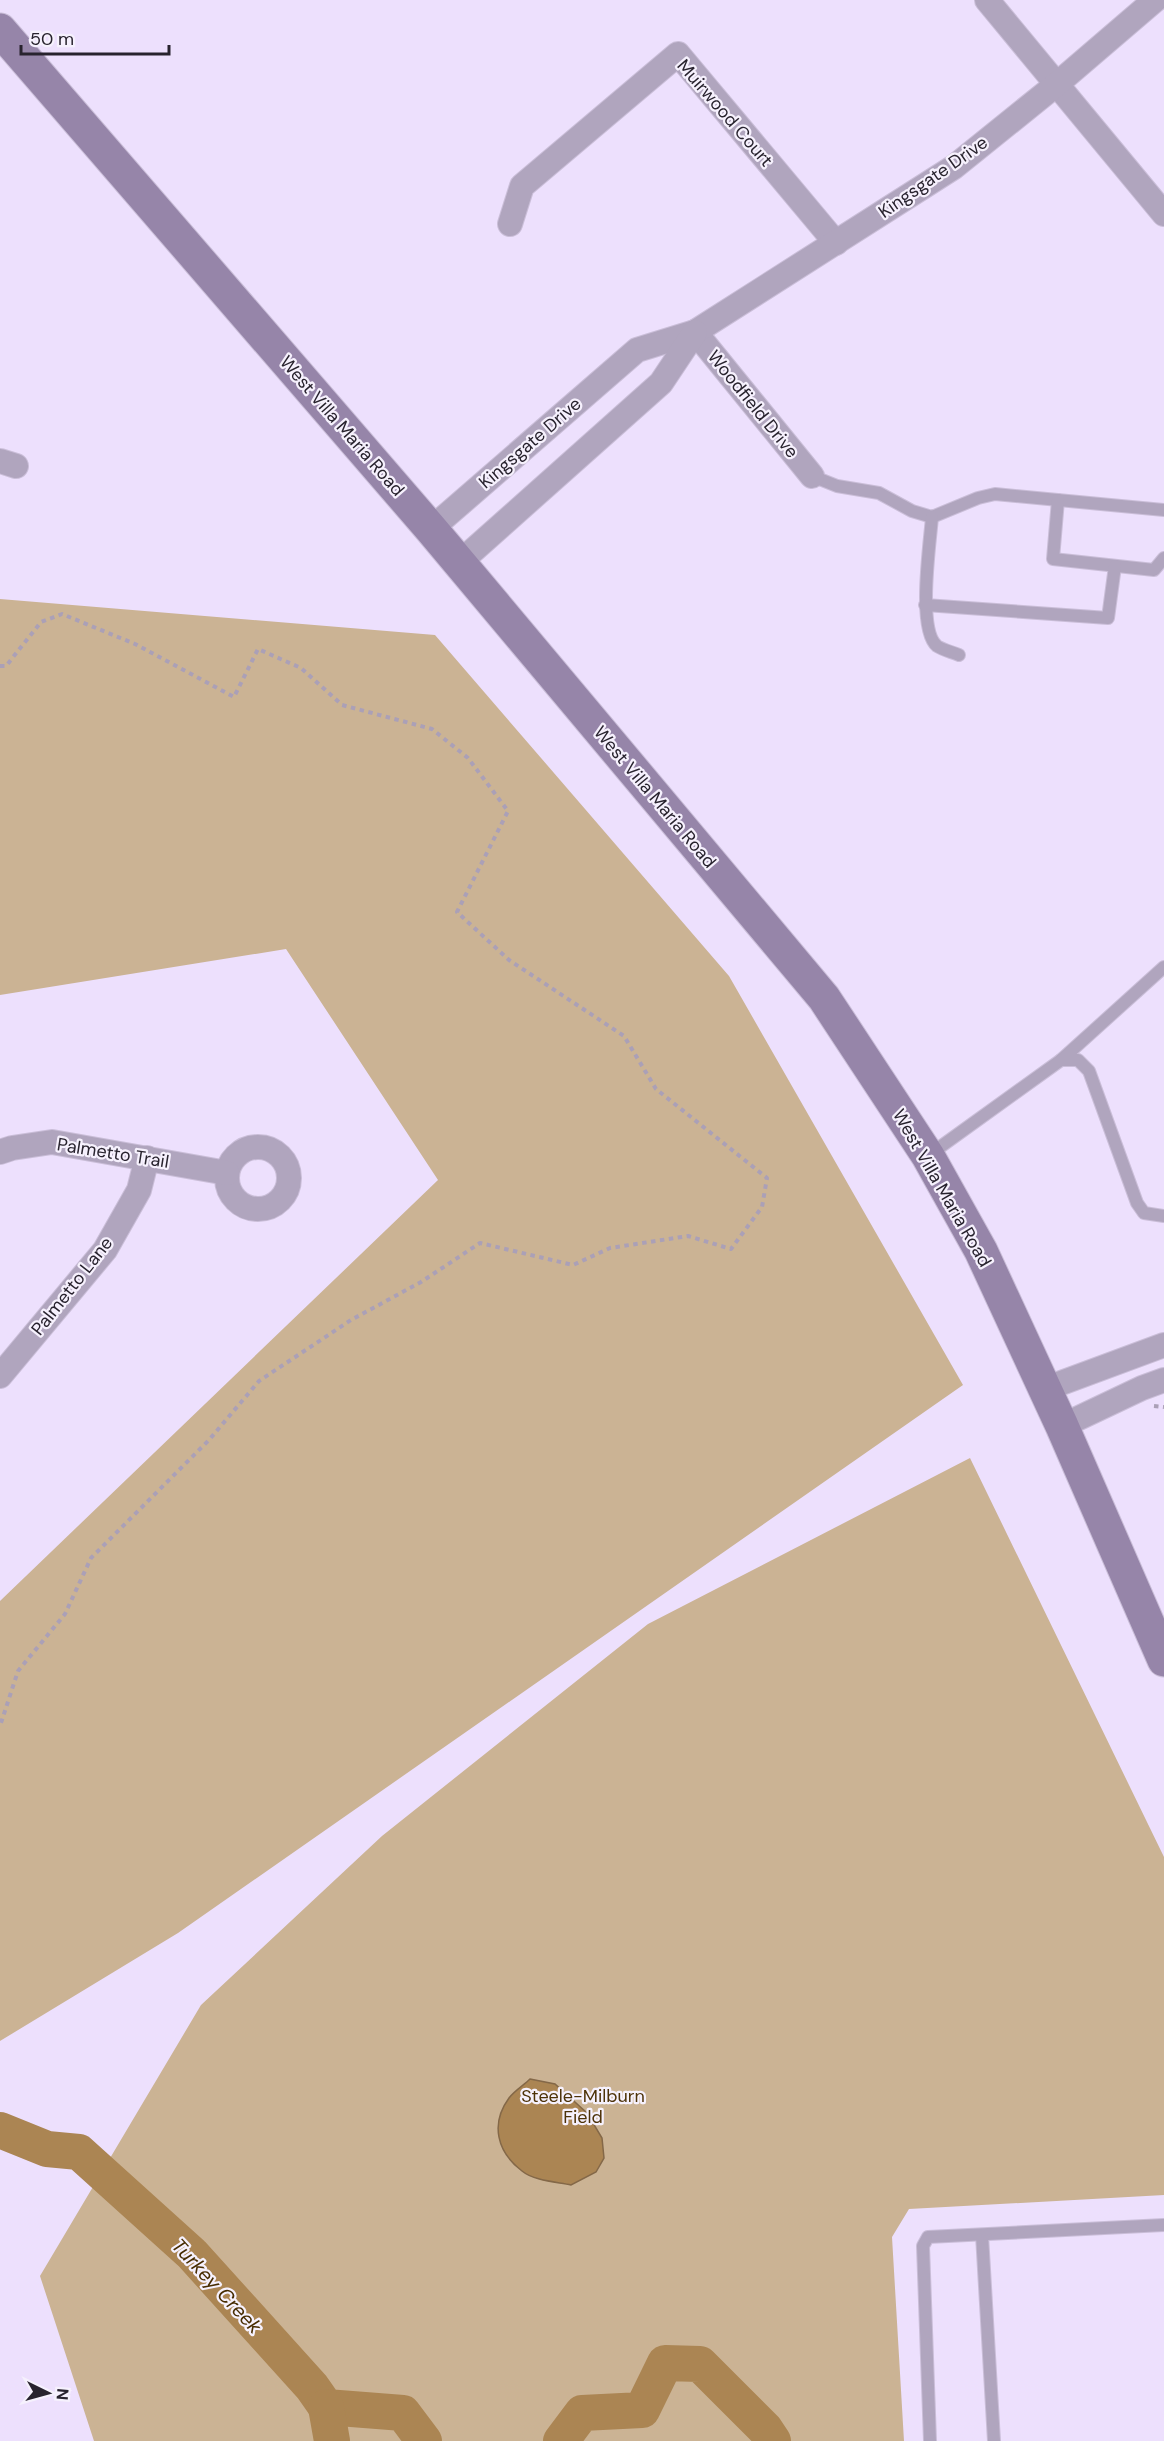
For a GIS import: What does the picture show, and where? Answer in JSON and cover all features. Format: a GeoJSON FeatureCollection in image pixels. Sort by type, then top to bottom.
{"type":"FeatureCollection","features":[{"type":"Feature","properties":{"kind":"main road","name":"West Villa Maria Road"},"geometry":{"type":"LineString","coordinates":[[5,47],[431,530],[824,998],[928,1156],[981,1251],[1062,1426],[1164,1660]]}},
{"type":"Feature","properties":{"kind":"street"},"geometry":{"type":"LineString","coordinates":[[987,0],[1164,214]]}},
{"type":"Feature","properties":{"kind":"street","name":"Kingsgate Drive"},"geometry":{"type":"LineString","coordinates":[[431,530],[637,350],[695,332],[954,167],[1058,84],[1155,0]]}},
{"type":"Feature","properties":{"kind":"street","name":"Muirwood Court"},"geometry":{"type":"LineString","coordinates":[[510,224],[522,186],[678,54],[836,243]]}},
{"type":"Feature","properties":{"kind":"street","name":"Kingsgate Drive"},"geometry":{"type":"LineString","coordinates":[[459,563],[661,383],[695,332]]}},
{"type":"Feature","properties":{"kind":"street","name":"Woodfield Drive"},"geometry":{"type":"LineString","coordinates":[[695,332],[812,476]]}},
{"type":"Feature","properties":{"kind":"street","name":"Palmetto Trail"},"geometry":{"type":"LineString","coordinates":[[0,1152],[52,1142],[227,1173]]}},
{"type":"Feature","properties":{"kind":"street","name":"Palmetto Lane"},"geometry":{"type":"LineString","coordinates":[[0,1376],[105,1250],[139,1190],[147,1158]]}},
{"type":"Feature","properties":{"kind":"street"},"geometry":{"type":"LineString","coordinates":[[1045,1389],[1164,1345]]}},
{"type":"Feature","properties":{"kind":"street"},"geometry":{"type":"LineString","coordinates":[[1062,1426],[1164,1380]]}},
{"type":"Feature","properties":{"kind":"lane"},"geometry":{"type":"LineString","coordinates":[[812,476],[837,486],[879,493],[912,511],[932,517],[978,498],[995,494],[1164,510]]}},
{"type":"Feature","properties":{"kind":"lane"},"geometry":{"type":"LineString","coordinates":[[1058,500],[1053,559],[1154,570],[1164,558]]}},
{"type":"Feature","properties":{"kind":"lane"},"geometry":{"type":"LineString","coordinates":[[932,517],[926,605],[928,633],[937,646],[959,655]]}},
{"type":"Feature","properties":{"kind":"lane"},"geometry":{"type":"LineString","coordinates":[[926,605],[1108,618],[1115,566]]}},
{"type":"Feature","properties":{"kind":"lane"},"geometry":{"type":"LineString","coordinates":[[928,1156],[1061,1060],[1164,967]]}},
{"type":"Feature","properties":{"kind":"lane"},"geometry":{"type":"LineString","coordinates":[[1061,1060],[1078,1060],[1089,1071],[1137,1203],[1144,1213],[1164,1216]]}},
{"type":"Feature","properties":{"kind":"lane"},"geometry":{"type":"LineString","coordinates":[[930,2441],[922,2246],[928,2238],[1164,2225]]}},
{"type":"Feature","properties":{"kind":"lane"},"geometry":{"type":"LineString","coordinates":[[982,2235],[994,2441]]}},
{"type":"Feature","properties":{"kind":"path"},"geometry":{"type":"LineString","coordinates":[[0,666],[6,666],[41,622],[62,614],[135,644],[234,697],[258,650],[301,668],[342,705],[432,729],[468,758],[507,811],[457,912],[509,960],[624,1036],[656,1089],[767,1178],[762,1207],[731,1249],[688,1236],[610,1248],[573,1265],[480,1244],[421,1281],[351,1320],[259,1381],[210,1440],[91,1558],[65,1614],[18,1671],[0,1726]]}},
{"type":"Feature","properties":{"kind":"green space"},"geometry":{"type":"Polygon","coordinates":[[[0,599],[435,635],[729,976],[963,1385],[178,1933],[0,2041],[0,1601],[438,1180],[286,949],[0,995],[0,599]]]}},
{"type":"Feature","properties":{"kind":"green space","name":"Steele-Milburn Field"},"geometry":{"type":"Polygon","coordinates":[[[970,1458],[1164,1857],[1164,2195],[909,2209],[892,2237],[904,2441],[94,2441],[40,2276],[201,2005],[382,1836],[648,1624],[970,1458]]]}},
{"type":"Feature","properties":{"kind":"shaded area"},"geometry":{"type":"Polygon","coordinates":[[[530,2079],[555,2084],[587,2113],[602,2138],[604,2158],[596,2172],[571,2185],[546,2181],[522,2171],[507,2155],[499,2137],[498,2128],[503,2108],[509,2098],[530,2079]]]}},
{"type":"Feature","properties":{"kind":"waterway","name":"Turkey Creek"},"geometry":{"type":"LineString","coordinates":[[0,2130],[47,2149],[79,2152],[192,2254],[312,2387],[326,2407],[403,2413],[424,2441]]}},
{"type":"Feature","properties":{"kind":"waterway","name":"Turkey Creek"},"geometry":{"type":"LineString","coordinates":[[561,2441],[582,2413],[642,2410],[665,2363],[700,2364],[765,2429],[773,2441]]}},
{"type":"Feature","properties":{"kind":"waterway"},"geometry":{"type":"LineString","coordinates":[[326,2407],[332,2441]]}}]}
